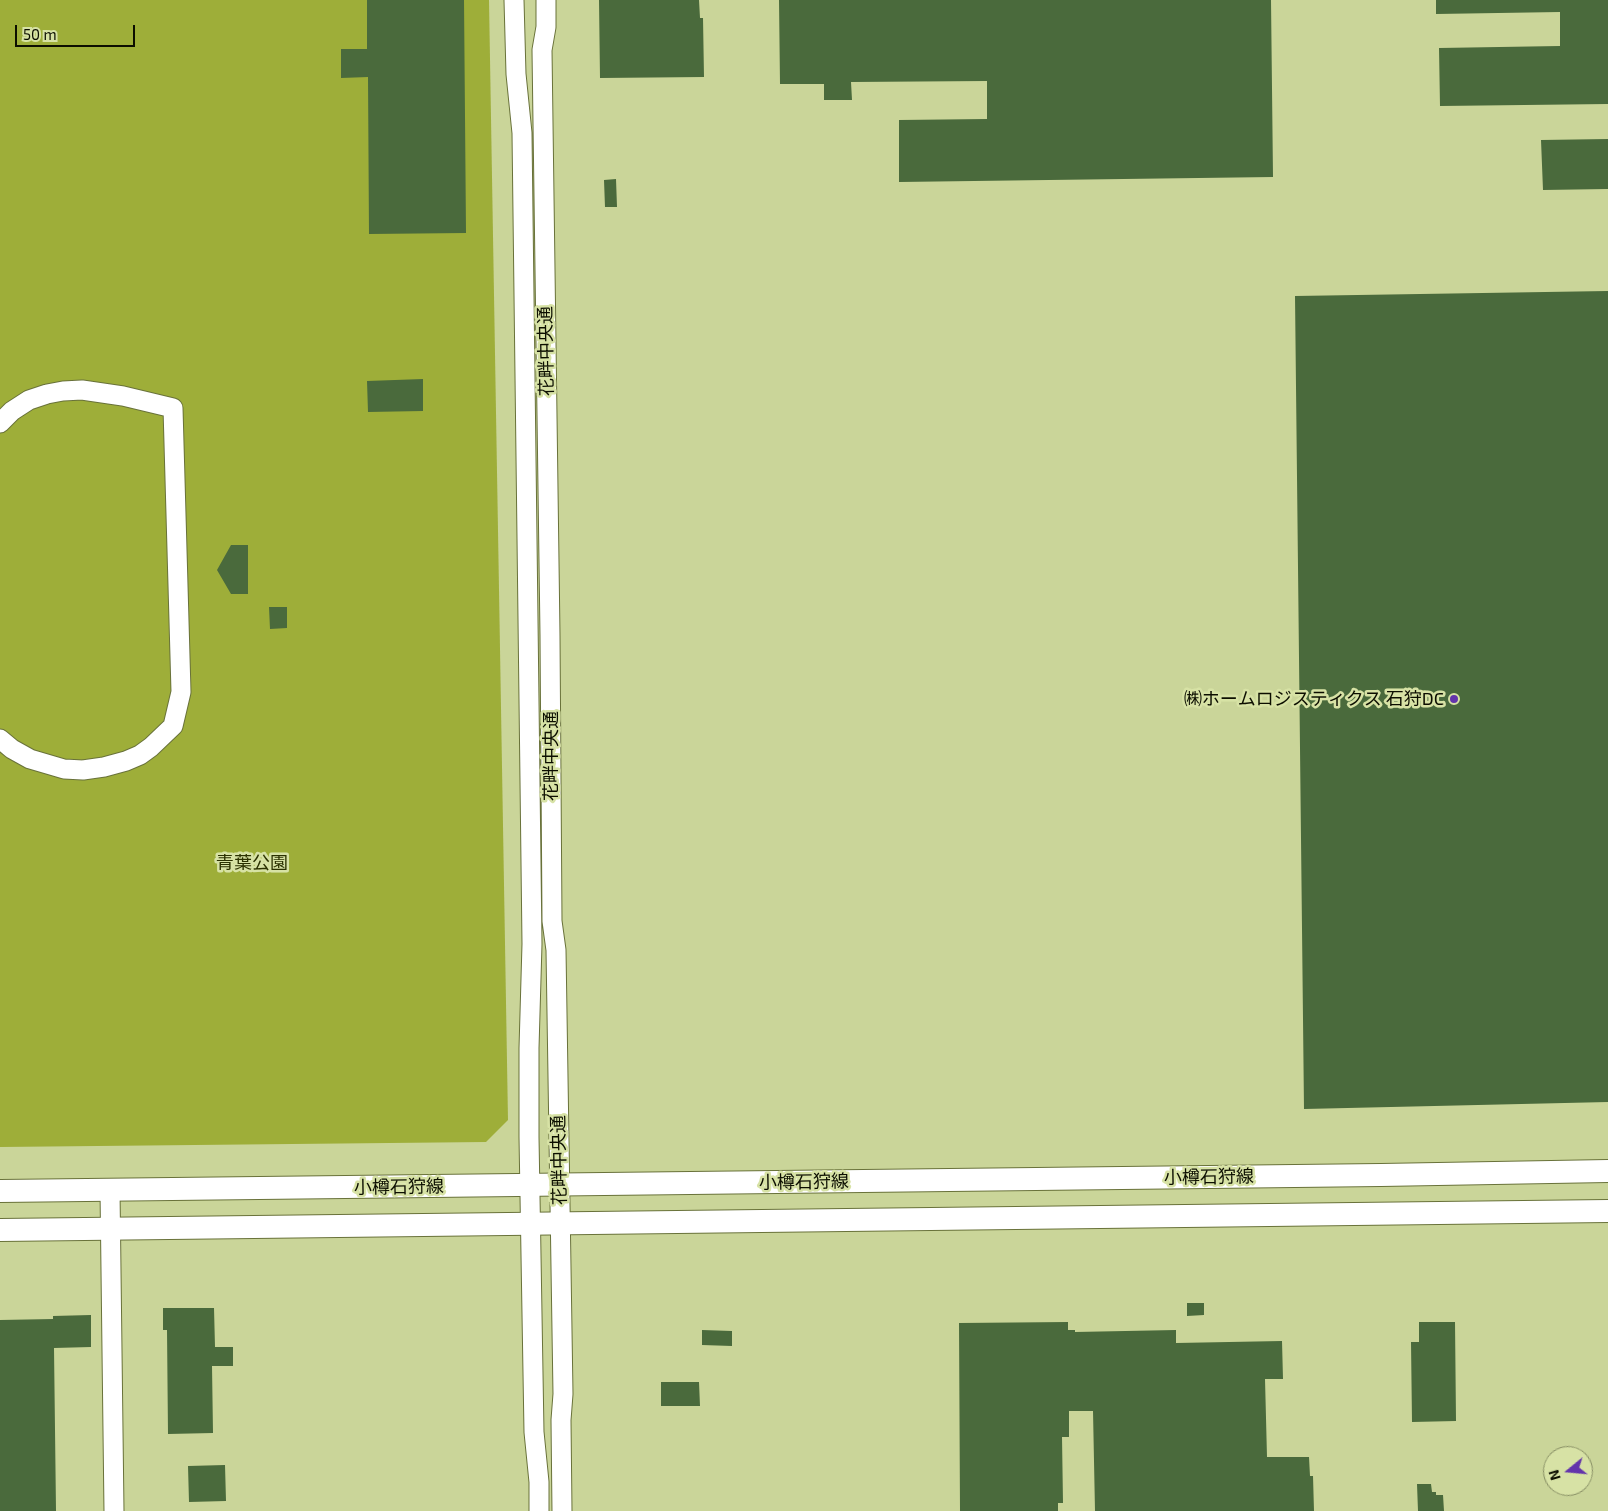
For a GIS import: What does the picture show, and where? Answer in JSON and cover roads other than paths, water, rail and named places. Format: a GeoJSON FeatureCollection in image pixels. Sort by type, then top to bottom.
{"type":"FeatureCollection","features":[{"type":"Feature","properties":{"kind":"main road","name":"小樽石狩線"},"geometry":{"type":"LineString","coordinates":[[0,1191],[1381,1176],[1608,1171]]}},
{"type":"Feature","properties":{"kind":"main road"},"geometry":{"type":"LineString","coordinates":[[0,1230],[1608,1212]]}},
{"type":"Feature","properties":{"kind":"street","name":"花畔中央通"},"geometry":{"type":"LineString","coordinates":[[514,0],[516,74],[522,133],[532,944],[528,1048],[530,1223],[534,1432],[539,1482],[539,1511]]}},
{"type":"Feature","properties":{"kind":"street","name":"花畔中央通"},"geometry":{"type":"LineString","coordinates":[[546,0],[546,27],[542,50],[552,921],[556,950],[563,1394],[561,1420],[562,1511]]}},
{"type":"Feature","properties":{"kind":"street"},"geometry":{"type":"LineString","coordinates":[[0,423],[12,411],[29,400],[63,390],[82,390],[123,396],[173,408],[181,692],[173,726],[151,747],[140,754],[126,761],[104,767],[83,770],[64,769],[30,759],[12,749],[0,739]]}},
{"type":"Feature","properties":{"kind":"street"},"geometry":{"type":"LineString","coordinates":[[110,1190],[114,1511]]}},
{"type":"Feature","properties":{"kind":"place","name":"㈱ホームロジスティクス 石狩DC"},"geometry":{"type":"Point","coordinates":[1454,699]}},
{"type":"Feature","properties":{"kind":"park label","name":"青葉公園"},"geometry":{"type":"Point","coordinates":[252,863]}}]}
